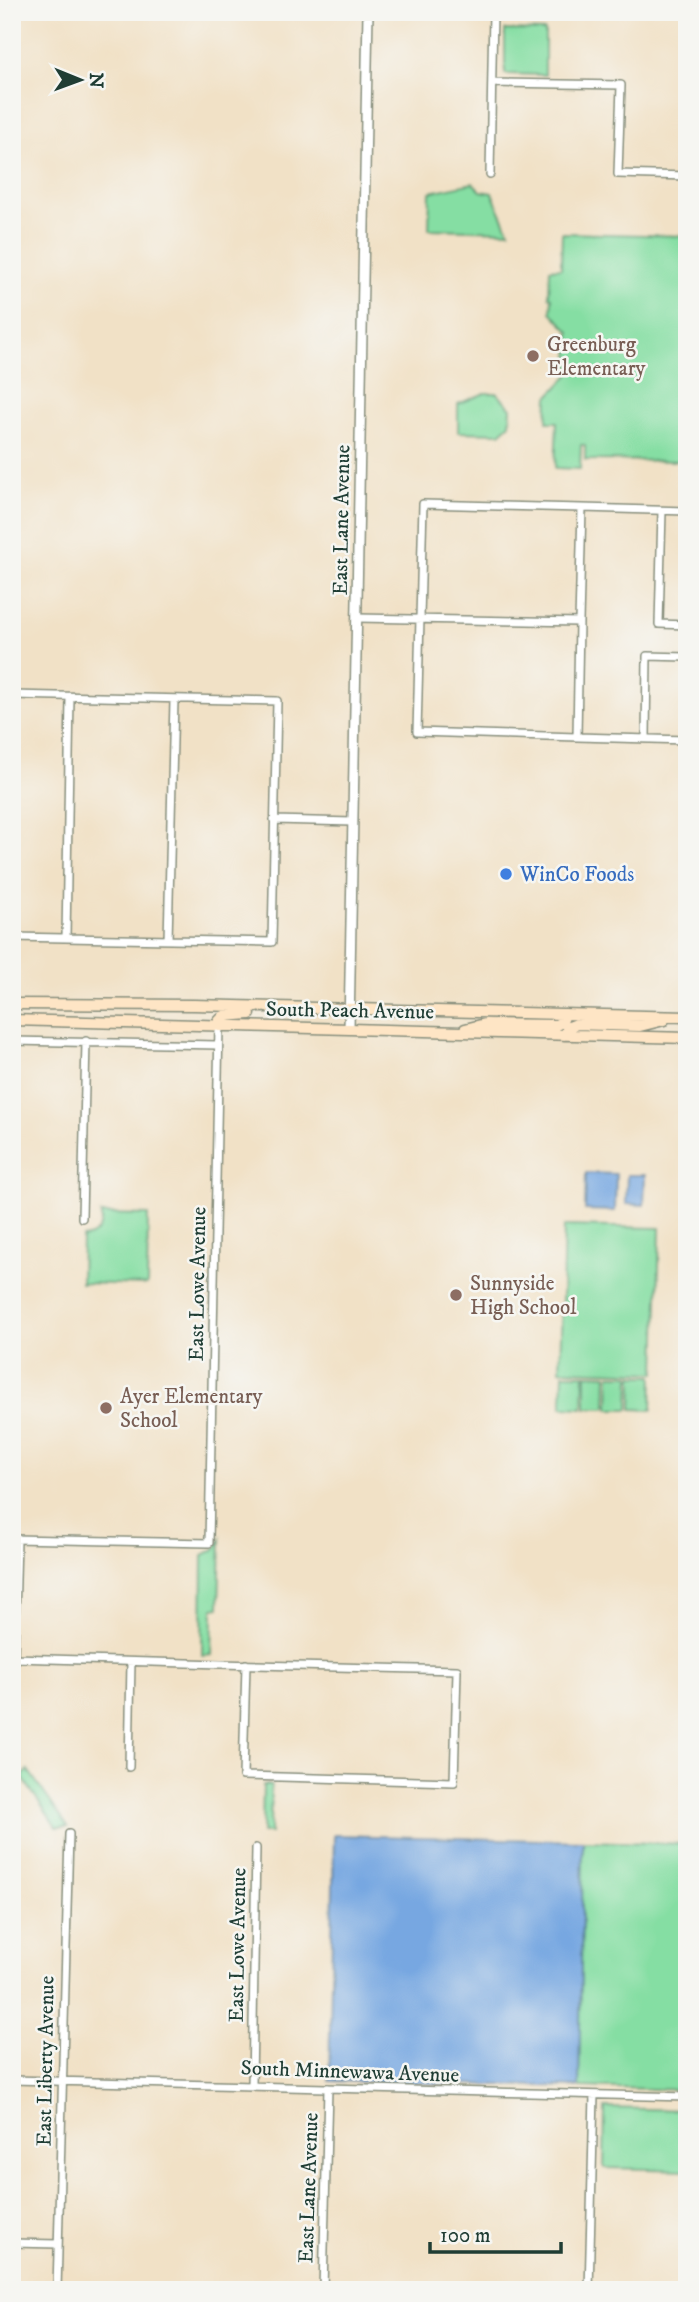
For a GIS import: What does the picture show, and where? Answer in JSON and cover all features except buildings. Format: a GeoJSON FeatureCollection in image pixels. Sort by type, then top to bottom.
{"type":"FeatureCollection","features":[{"type":"Feature","properties":{"kind":"main road","name":"South Peach Avenue"},"geometry":{"type":"LineString","coordinates":[[12,1004],[194,1005],[683,1016]]}},
{"type":"Feature","properties":{"kind":"main road"},"geometry":{"type":"LineString","coordinates":[[219,1026],[221,1018],[229,1014],[278,1014],[283,1009]]}},
{"type":"Feature","properties":{"kind":"main road"},"geometry":{"type":"LineString","coordinates":[[451,1032],[485,1024],[556,1025],[562,1022],[565,1014]]}},
{"type":"Feature","properties":{"kind":"main road"},"geometry":{"type":"LineString","coordinates":[[564,1035],[569,1027],[577,1024],[640,1026],[683,1016]]}},
{"type":"Feature","properties":{"kind":"main road","name":"South Peach Avenue"},"geometry":{"type":"LineString","coordinates":[[12,1020],[687,1038]]}},
{"type":"Feature","properties":{"kind":"street","name":"East Lane Avenue"},"geometry":{"type":"LineString","coordinates":[[349,1029],[368,12]]}},
{"type":"Feature","properties":{"kind":"street"},"geometry":{"type":"LineString","coordinates":[[490,174],[493,12]]}},
{"type":"Feature","properties":{"kind":"street"},"geometry":{"type":"LineString","coordinates":[[492,83],[621,85],[618,174],[687,176]]}},
{"type":"Feature","properties":{"kind":"street"},"geometry":{"type":"LineString","coordinates":[[687,511],[422,504],[417,732],[687,740]]}},
{"type":"Feature","properties":{"kind":"street"},"geometry":{"type":"LineString","coordinates":[[577,737],[582,508]]}},
{"type":"Feature","properties":{"kind":"street"},"geometry":{"type":"LineString","coordinates":[[662,510],[659,624],[687,625]]}},
{"type":"Feature","properties":{"kind":"street"},"geometry":{"type":"LineString","coordinates":[[357,618],[579,622]]}},
{"type":"Feature","properties":{"kind":"street"},"geometry":{"type":"LineString","coordinates":[[646,739],[647,656],[687,657]]}},
{"type":"Feature","properties":{"kind":"street"},"geometry":{"type":"LineString","coordinates":[[12,695],[277,701],[272,942],[12,937]]}},
{"type":"Feature","properties":{"kind":"street"},"geometry":{"type":"LineString","coordinates":[[66,938],[70,697]]}},
{"type":"Feature","properties":{"kind":"street"},"geometry":{"type":"LineString","coordinates":[[168,940],[174,699]]}},
{"type":"Feature","properties":{"kind":"street"},"geometry":{"type":"LineString","coordinates":[[274,820],[353,822]]}},
{"type":"Feature","properties":{"kind":"street","name":"East Lowe Avenue"},"geometry":{"type":"LineString","coordinates":[[15,1539],[209,1543],[219,1026]]}},
{"type":"Feature","properties":{"kind":"street"},"geometry":{"type":"LineString","coordinates":[[12,1041],[218,1045]]}},
{"type":"Feature","properties":{"kind":"street"},"geometry":{"type":"LineString","coordinates":[[82,1218],[86,1041]]}},
{"type":"Feature","properties":{"kind":"street"},"geometry":{"type":"LineString","coordinates":[[12,1734],[15,1539]]}},
{"type":"Feature","properties":{"kind":"street"},"geometry":{"type":"LineString","coordinates":[[13,1658],[131,1662],[246,1664],[457,1670],[454,1782],[243,1776],[246,1664]]}},
{"type":"Feature","properties":{"kind":"street"},"geometry":{"type":"LineString","coordinates":[[129,1767],[131,1662]]}},
{"type":"Feature","properties":{"kind":"street","name":"East Liberty Avenue"},"geometry":{"type":"LineString","coordinates":[[57,2290],[69,1834]]}},
{"type":"Feature","properties":{"kind":"street","name":"East Lowe Avenue"},"geometry":{"type":"LineString","coordinates":[[252,2085],[257,1848]]}},
{"type":"Feature","properties":{"kind":"street","name":"South Minnewawa Avenue"},"geometry":{"type":"LineString","coordinates":[[12,2080],[687,2097]]}},
{"type":"Feature","properties":{"kind":"street","name":"East Lane Avenue"},"geometry":{"type":"LineString","coordinates":[[323,2290],[328,2088]]}},
{"type":"Feature","properties":{"kind":"street"},"geometry":{"type":"LineString","coordinates":[[589,2290],[594,2095]]}},
{"type":"Feature","properties":{"kind":"street"},"geometry":{"type":"LineString","coordinates":[[12,2243],[58,2244]]}},
{"type":"Feature","properties":{"kind":"green space"},"geometry":{"type":"Polygon","coordinates":[[[505,30],[545,31],[545,75],[505,74],[505,30]]]}},
{"type":"Feature","properties":{"kind":"green space"},"geometry":{"type":"Polygon","coordinates":[[[473,183],[481,191],[492,193],[509,231],[429,229],[430,192],[473,183]]]}},
{"type":"Feature","properties":{"kind":"green space"},"geometry":{"type":"Polygon","coordinates":[[[562,233],[687,236],[687,461],[585,460],[585,445],[581,445],[580,469],[555,468],[557,422],[547,422],[548,397],[569,375],[570,332],[551,312],[552,297],[549,296],[550,269],[561,268],[562,233]]]}},
{"type":"Feature","properties":{"kind":"green space"},"geometry":{"type":"Polygon","coordinates":[[[485,393],[497,393],[511,408],[510,424],[500,433],[458,432],[458,404],[485,393]]]}},
{"type":"Feature","properties":{"kind":"green space"},"geometry":{"type":"Polygon","coordinates":[[[101,1214],[148,1215],[147,1285],[81,1283],[82,1238],[97,1231],[101,1224],[101,1214]]]}},
{"type":"Feature","properties":{"kind":"green space"},"geometry":{"type":"Polygon","coordinates":[[[564,1226],[660,1228],[656,1373],[560,1370],[564,1226]]]}},
{"type":"Feature","properties":{"kind":"green space"},"geometry":{"type":"Polygon","coordinates":[[[563,1374],[584,1374],[583,1408],[562,1407],[563,1374]]]}},
{"type":"Feature","properties":{"kind":"green space"},"geometry":{"type":"Polygon","coordinates":[[[586,1374],[607,1375],[606,1408],[586,1408],[586,1374]]]}},
{"type":"Feature","properties":{"kind":"green space"},"geometry":{"type":"Polygon","coordinates":[[[610,1375],[630,1375],[629,1409],[609,1409],[610,1375]]]}},
{"type":"Feature","properties":{"kind":"green space"},"geometry":{"type":"Polygon","coordinates":[[[633,1376],[653,1376],[652,1410],[632,1409],[633,1376]]]}},
{"type":"Feature","properties":{"kind":"green space"},"geometry":{"type":"Polygon","coordinates":[[[221,1539],[219,1607],[213,1608],[212,1655],[202,1656],[203,1555],[215,1549],[221,1539]]]}},
{"type":"Feature","properties":{"kind":"green space"},"geometry":{"type":"Polygon","coordinates":[[[28,1770],[68,1827],[56,1827],[22,1777],[28,1770]]]}},
{"type":"Feature","properties":{"kind":"green space"},"geometry":{"type":"Polygon","coordinates":[[[263,1785],[271,1785],[270,1833],[262,1833],[263,1785]]]}},
{"type":"Feature","properties":{"kind":"green space"},"geometry":{"type":"Polygon","coordinates":[[[583,1841],[687,1844],[687,2090],[579,2087],[583,1841]]]}},
{"type":"Feature","properties":{"kind":"green space"},"geometry":{"type":"Polygon","coordinates":[[[605,2108],[687,2110],[687,2170],[604,2168],[605,2108]]]}},
{"type":"Feature","properties":{"kind":"water"},"geometry":{"type":"Polygon","coordinates":[[[586,1173],[616,1174],[615,1211],[585,1210],[586,1173]]]}},
{"type":"Feature","properties":{"kind":"water"},"geometry":{"type":"Polygon","coordinates":[[[627,1175],[645,1175],[644,1205],[626,1204],[627,1175]]]}},
{"type":"Feature","properties":{"kind":"water"},"geometry":{"type":"Polygon","coordinates":[[[334,1835],[583,1841],[579,2087],[329,2081],[334,1835]]]}},
{"type":"Feature","properties":{"kind":"place","name":"Greenburg Elementary"},"geometry":{"type":"Point","coordinates":[533,356]}},
{"type":"Feature","properties":{"kind":"place","name":"WinCo Foods"},"geometry":{"type":"Point","coordinates":[506,874]}},
{"type":"Feature","properties":{"kind":"place","name":"Sunnyside High School"},"geometry":{"type":"Point","coordinates":[456,1295]}},
{"type":"Feature","properties":{"kind":"place","name":"Ayer Elementary School"},"geometry":{"type":"Point","coordinates":[106,1408]}}]}
